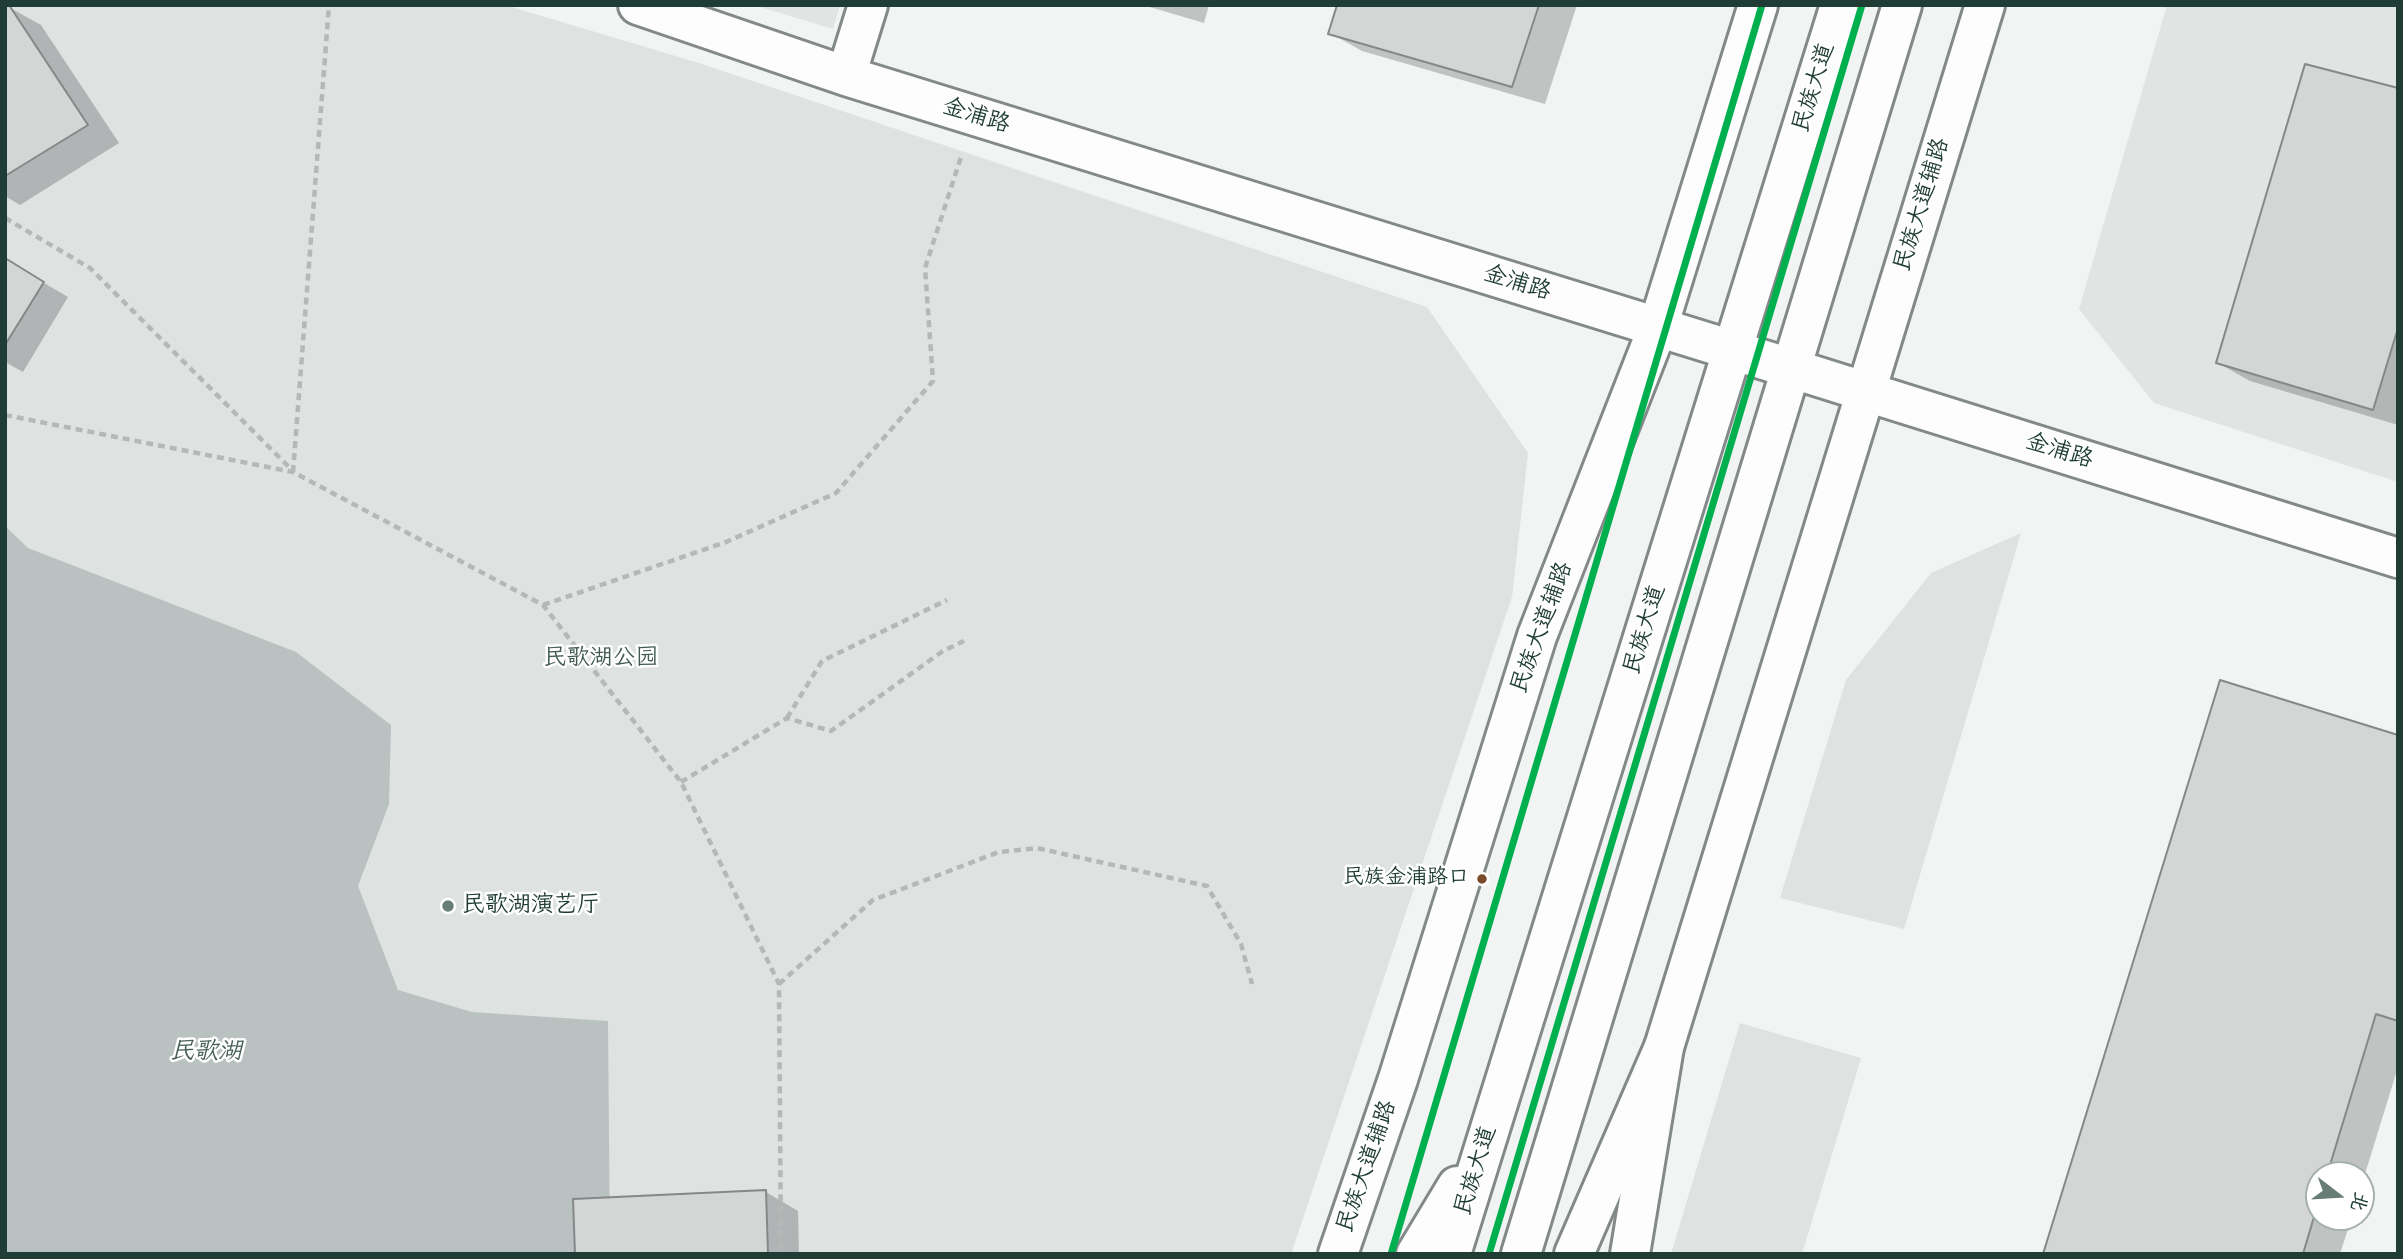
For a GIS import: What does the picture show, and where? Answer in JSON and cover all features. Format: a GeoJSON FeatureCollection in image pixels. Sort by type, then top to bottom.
{"type":"FeatureCollection","features":[{"type":"Feature","properties":{"kind":"main road","name":"金浦路"},"geometry":{"type":"LineString","coordinates":[[638,5],[846,76],[2398,558]]}},
{"type":"Feature","properties":{"kind":"main road"},"geometry":{"type":"LineString","coordinates":[[846,76],[868,5]]}},
{"type":"Feature","properties":{"kind":"main road","name":"民族大道辅路"},"geometry":{"type":"LineString","coordinates":[[1338,1254],[1398,1079],[1537,636],[1658,327],[1758,5]]}},
{"type":"Feature","properties":{"kind":"main road","name":"民族大道"},"geometry":{"type":"LineString","coordinates":[[1451,1254],[1840,5]]}},
{"type":"Feature","properties":{"kind":"main road"},"geometry":{"type":"LineString","coordinates":[[1521,1254],[1902,5]]}},
{"type":"Feature","properties":{"kind":"main road","name":"民族大道辅路"},"geometry":{"type":"LineString","coordinates":[[1630,1254],[1664,1047],[1985,5]]}},
{"type":"Feature","properties":{"kind":"main road"},"geometry":{"type":"LineString","coordinates":[[1574,1254],[1664,1047]]}},
{"type":"Feature","properties":{"kind":"main road"},"geometry":{"type":"LineString","coordinates":[[1416,1254],[1488,1134]]}},
{"type":"Feature","properties":{"kind":"path"},"geometry":{"type":"LineString","coordinates":[[293,472],[329,5]]}},
{"type":"Feature","properties":{"kind":"path"},"geometry":{"type":"LineString","coordinates":[[543,605],[726,542],[836,493],[933,381],[925,268],[974,116]]}},
{"type":"Feature","properties":{"kind":"path"},"geometry":{"type":"LineString","coordinates":[[5,218],[90,268],[293,472]]}},
{"type":"Feature","properties":{"kind":"path"},"geometry":{"type":"LineString","coordinates":[[5,415],[293,472],[543,605],[681,782],[779,984],[782,1254]]}},
{"type":"Feature","properties":{"kind":"path"},"geometry":{"type":"LineString","coordinates":[[681,782],[787,718],[822,661],[947,600]]}},
{"type":"Feature","properties":{"kind":"path"},"geometry":{"type":"LineString","coordinates":[[787,718],[831,731],[943,651],[964,641]]}},
{"type":"Feature","properties":{"kind":"path"},"geometry":{"type":"LineString","coordinates":[[779,984],[873,900],[999,852],[1037,848],[1207,886],[1241,944],[1252,984]]}},
{"type":"Feature","properties":{"kind":"shaded area"},"geometry":{"type":"Polygon","coordinates":[[[754,5],[840,5],[833,29],[754,5]]]}},
{"type":"Feature","properties":{"kind":"shaded area"},"geometry":{"type":"Polygon","coordinates":[[[2167,5],[2398,5],[2398,482],[2154,403],[2079,309],[2167,5]]]}},
{"type":"Feature","properties":{"kind":"green space","name":"民歌湖公园"},"geometry":{"type":"Polygon","coordinates":[[[5,5],[505,5],[699,63],[1427,307],[1528,453],[1512,597],[1291,1254],[5,1254],[5,5]]]}},
{"type":"Feature","properties":{"kind":"green space"},"geometry":{"type":"Polygon","coordinates":[[[2021,533],[1904,929],[1780,898],[1846,680],[1931,573],[2021,533]]]}},
{"type":"Feature","properties":{"kind":"green space"},"geometry":{"type":"Polygon","coordinates":[[[1740,1023],[1861,1058],[1802,1254],[1671,1254],[1740,1023]]]}},
{"type":"Feature","properties":{"kind":"water","name":"民歌湖"},"geometry":{"type":"Polygon","coordinates":[[[5,526],[28,548],[296,652],[391,725],[389,804],[358,886],[398,990],[472,1012],[608,1021],[610,1254],[5,1254],[5,526]]]}},
{"type":"Feature","properties":{"kind":"building"},"geometry":{"type":"Polygon","coordinates":[[[5,5],[9,5],[88,125],[5,176],[5,5]]]}},
{"type":"Feature","properties":{"kind":"building"},"geometry":{"type":"Polygon","coordinates":[[[1337,5],[1539,5],[1512,87],[1328,34],[1337,5]]]}},
{"type":"Feature","properties":{"kind":"building"},"geometry":{"type":"Polygon","coordinates":[[[2305,64],[2398,88],[2398,328],[2373,410],[2216,363],[2305,64]]]}},
{"type":"Feature","properties":{"kind":"building"},"geometry":{"type":"Polygon","coordinates":[[[5,258],[44,282],[5,345],[5,258]]]}},
{"type":"Feature","properties":{"kind":"building"},"geometry":{"type":"Polygon","coordinates":[[[2220,680],[2398,735],[2398,1021],[2376,1014],[2331,1161],[2305,1161],[2305,1231],[2310,1231],[2303,1254],[2043,1254],[2220,680]]]}},
{"type":"Feature","properties":{"kind":"building"},"geometry":{"type":"Polygon","coordinates":[[[766,1190],[768,1254],[575,1254],[573,1199],[766,1190]]]}},
{"type":"Feature","properties":{"kind":"transit line"},"geometry":{"type":"LineString","coordinates":[[1391,1254],[1762,5]]}},
{"type":"Feature","properties":{"kind":"transit line"},"geometry":{"type":"LineString","coordinates":[[1489,1254],[1862,5]]}},
{"type":"Feature","properties":{"kind":"place","name":"民族金浦路口"},"geometry":{"type":"Point","coordinates":[1482,879]}},
{"type":"Feature","properties":{"kind":"place","name":"民歌湖演艺厅"},"geometry":{"type":"Point","coordinates":[448,906]}}]}
